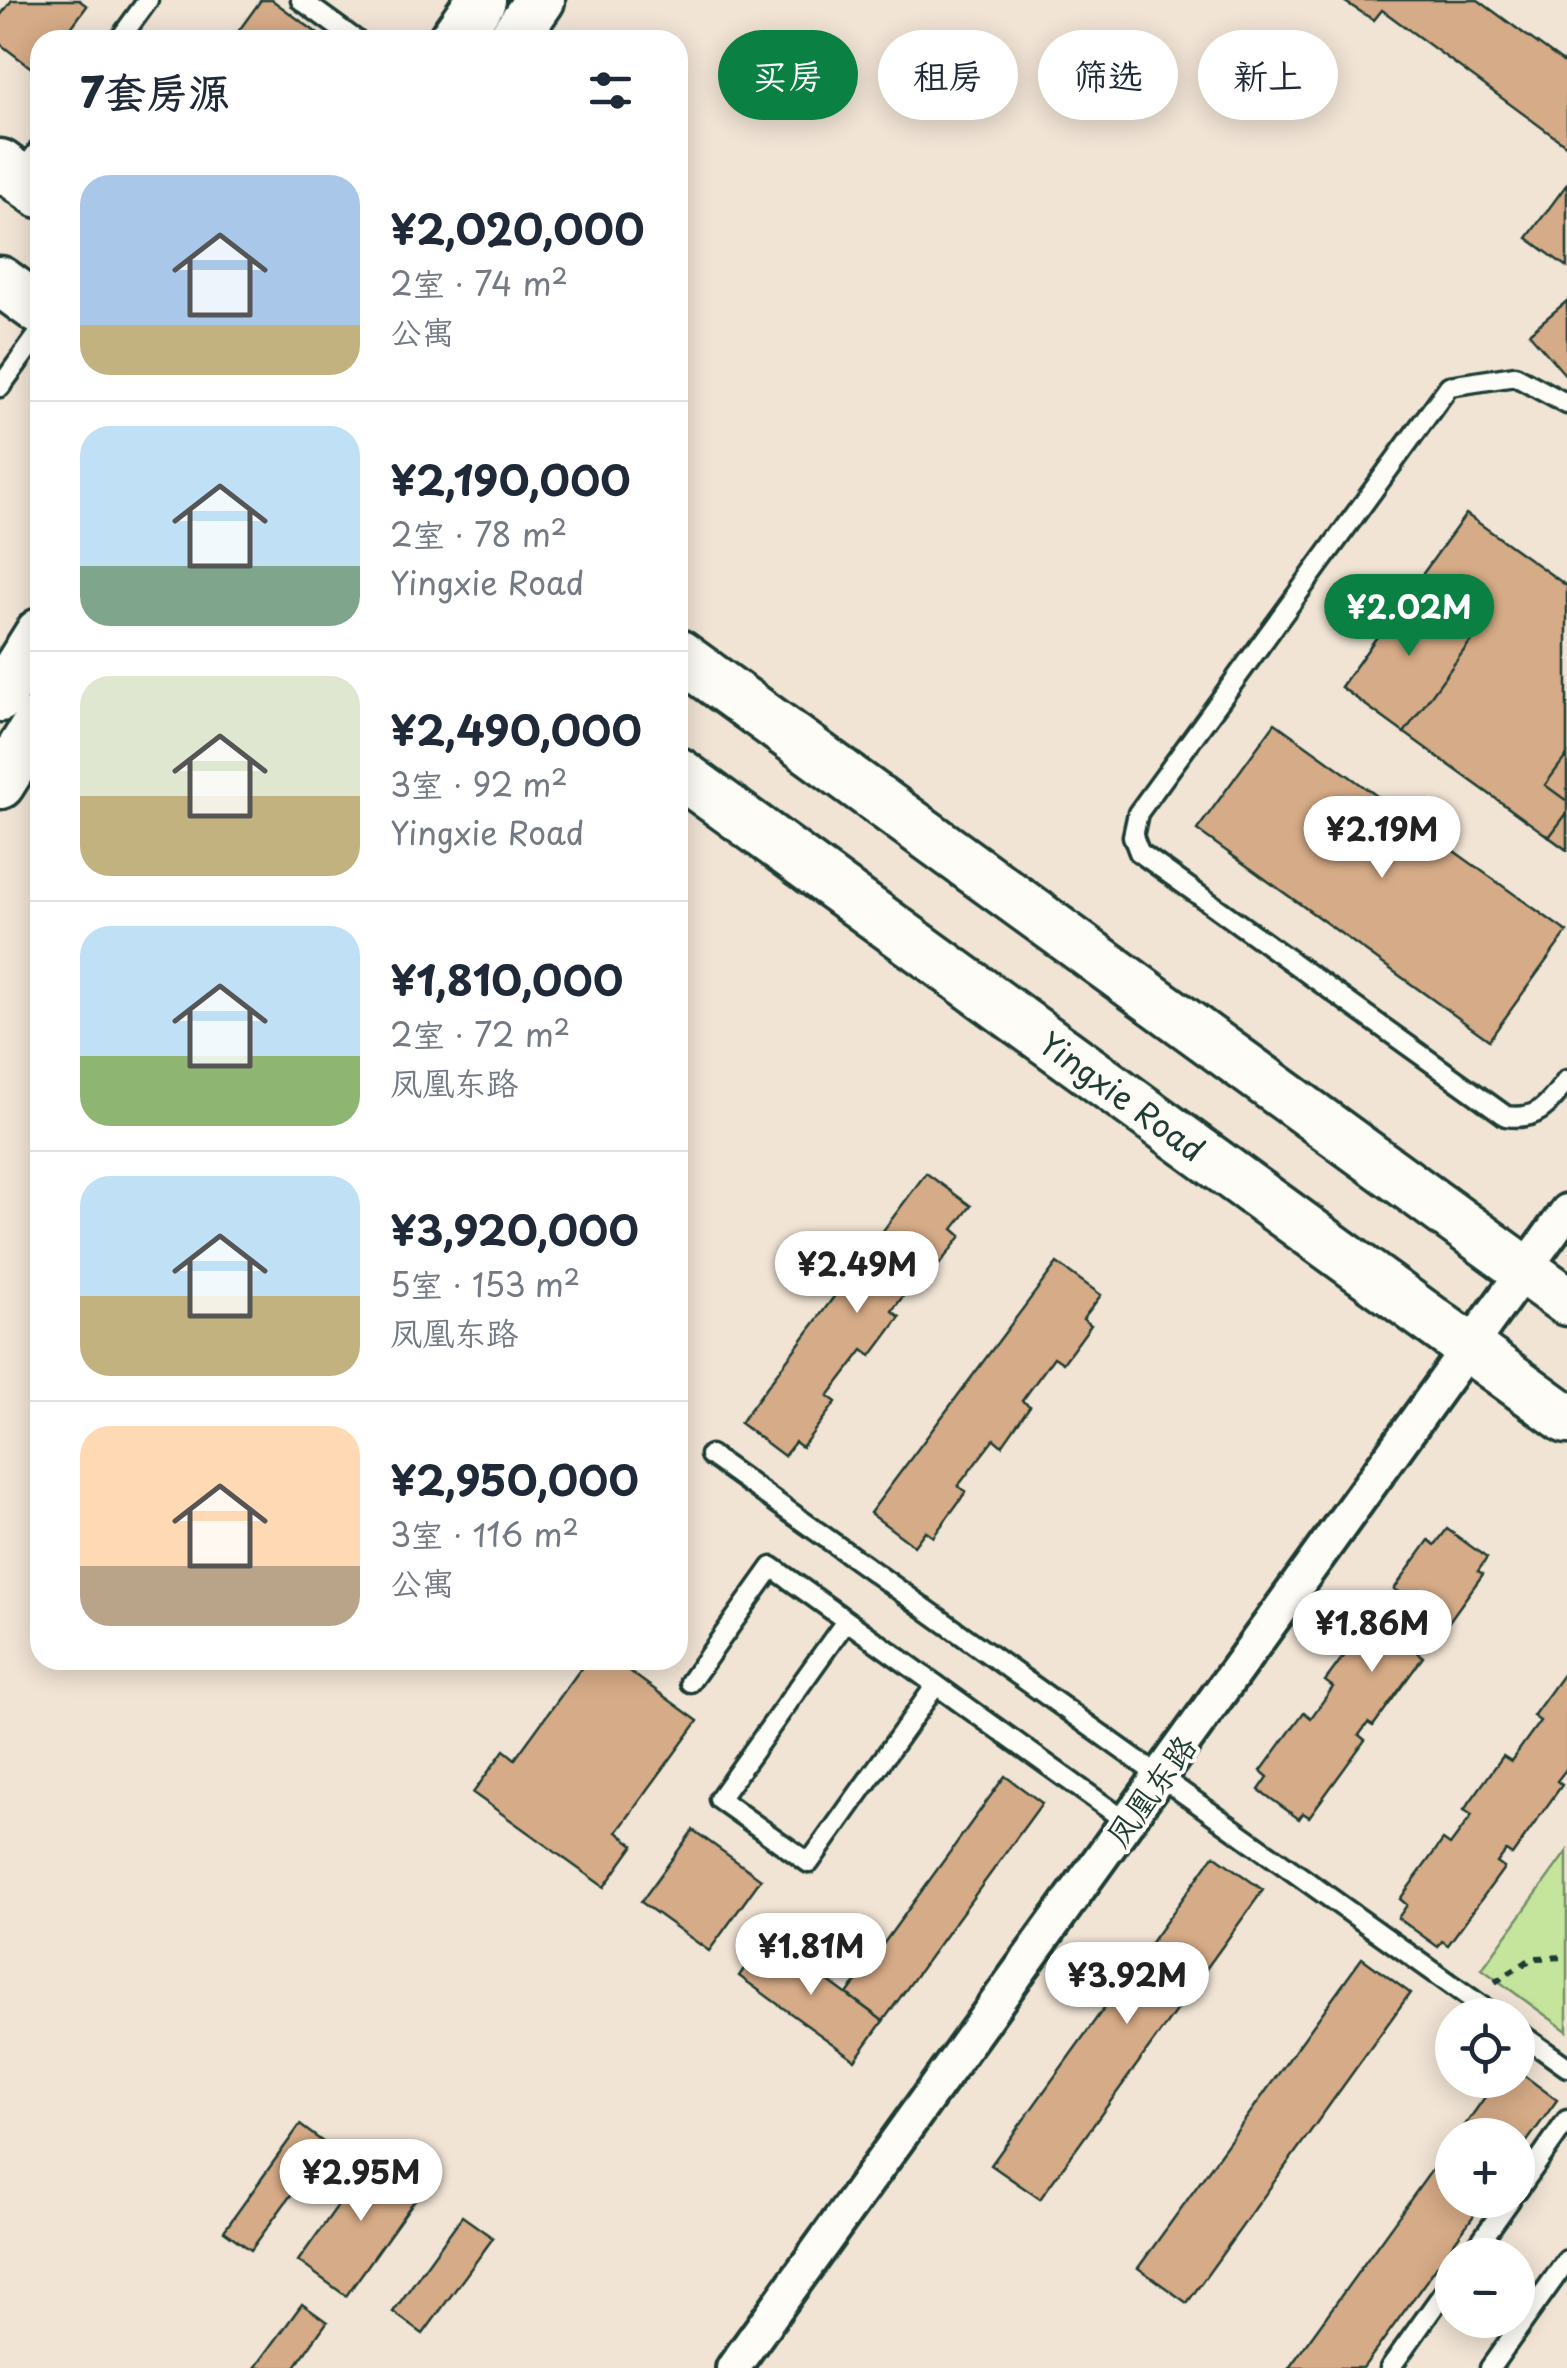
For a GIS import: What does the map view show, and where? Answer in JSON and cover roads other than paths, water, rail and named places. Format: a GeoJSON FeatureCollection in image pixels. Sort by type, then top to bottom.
{"type":"FeatureCollection","features":[{"type":"Feature","properties":{"kind":"street"},"geometry":{"type":"LineString","coordinates":[[461,30],[482,0]]}},
{"type":"Feature","properties":{"kind":"street"},"geometry":{"type":"LineString","coordinates":[[519,30],[540,0]]}},
{"type":"Feature","properties":{"kind":"street"},"geometry":{"type":"LineString","coordinates":[[0,281],[30,303]]}},
{"type":"Feature","properties":{"kind":"street"},"geometry":{"type":"LineString","coordinates":[[0,697],[30,650]]}},
{"type":"Feature","properties":{"kind":"street"},"geometry":{"type":"LineString","coordinates":[[688,661],[1567,1301]]}},
{"type":"Feature","properties":{"kind":"street"},"geometry":{"type":"LineString","coordinates":[[0,784],[30,736]]}},
{"type":"Feature","properties":{"kind":"street","name":"Yingxie Road"},"geometry":{"type":"LineString","coordinates":[[688,779],[1567,1419]]}},
{"type":"Feature","properties":{"kind":"street","name":"凤凰东路"},"geometry":{"type":"LineString","coordinates":[[733,2368],[1567,1212]]}},
{"type":"Feature","properties":{"kind":"lane"},"geometry":{"type":"LineString","coordinates":[[126,30],[148,0]]}},
{"type":"Feature","properties":{"kind":"lane"},"geometry":{"type":"LineString","coordinates":[[301,0],[342,30]]}},
{"type":"Feature","properties":{"kind":"lane"},"geometry":{"type":"LineString","coordinates":[[0,387],[30,346]]}},
{"type":"Feature","properties":{"kind":"lane"},"geometry":{"type":"LineString","coordinates":[[1567,404],[1515,376],[1448,386],[1138,813],[1133,836],[1139,852],[1506,1116],[1526,1119],[1546,1108],[1567,1080]]}},
{"type":"Feature","properties":{"kind":"lane"},"geometry":{"type":"LineString","coordinates":[[710,1454],[1470,1998]]}},
{"type":"Feature","properties":{"kind":"lane"},"geometry":{"type":"LineString","coordinates":[[690,1682],[772,1567],[1127,1822]]}},
{"type":"Feature","properties":{"kind":"lane"},"geometry":{"type":"LineString","coordinates":[[846,1621],[720,1799],[794,1852],[809,1862],[936,1684]]}},
{"type":"Feature","properties":{"kind":"lane"},"geometry":{"type":"LineString","coordinates":[[1535,2044],[1567,2067]]}},
{"type":"Feature","properties":{"kind":"lane"},"geometry":{"type":"LineString","coordinates":[[1535,2166],[1567,2120]]}},
{"type":"Feature","properties":{"kind":"lane"},"geometry":{"type":"LineString","coordinates":[[1490,2368],[1567,2260]]}},
{"type":"Feature","properties":{"kind":"lane"},"geometry":{"type":"LineString","coordinates":[[1390,2368],[1435,2304]]}}]}
